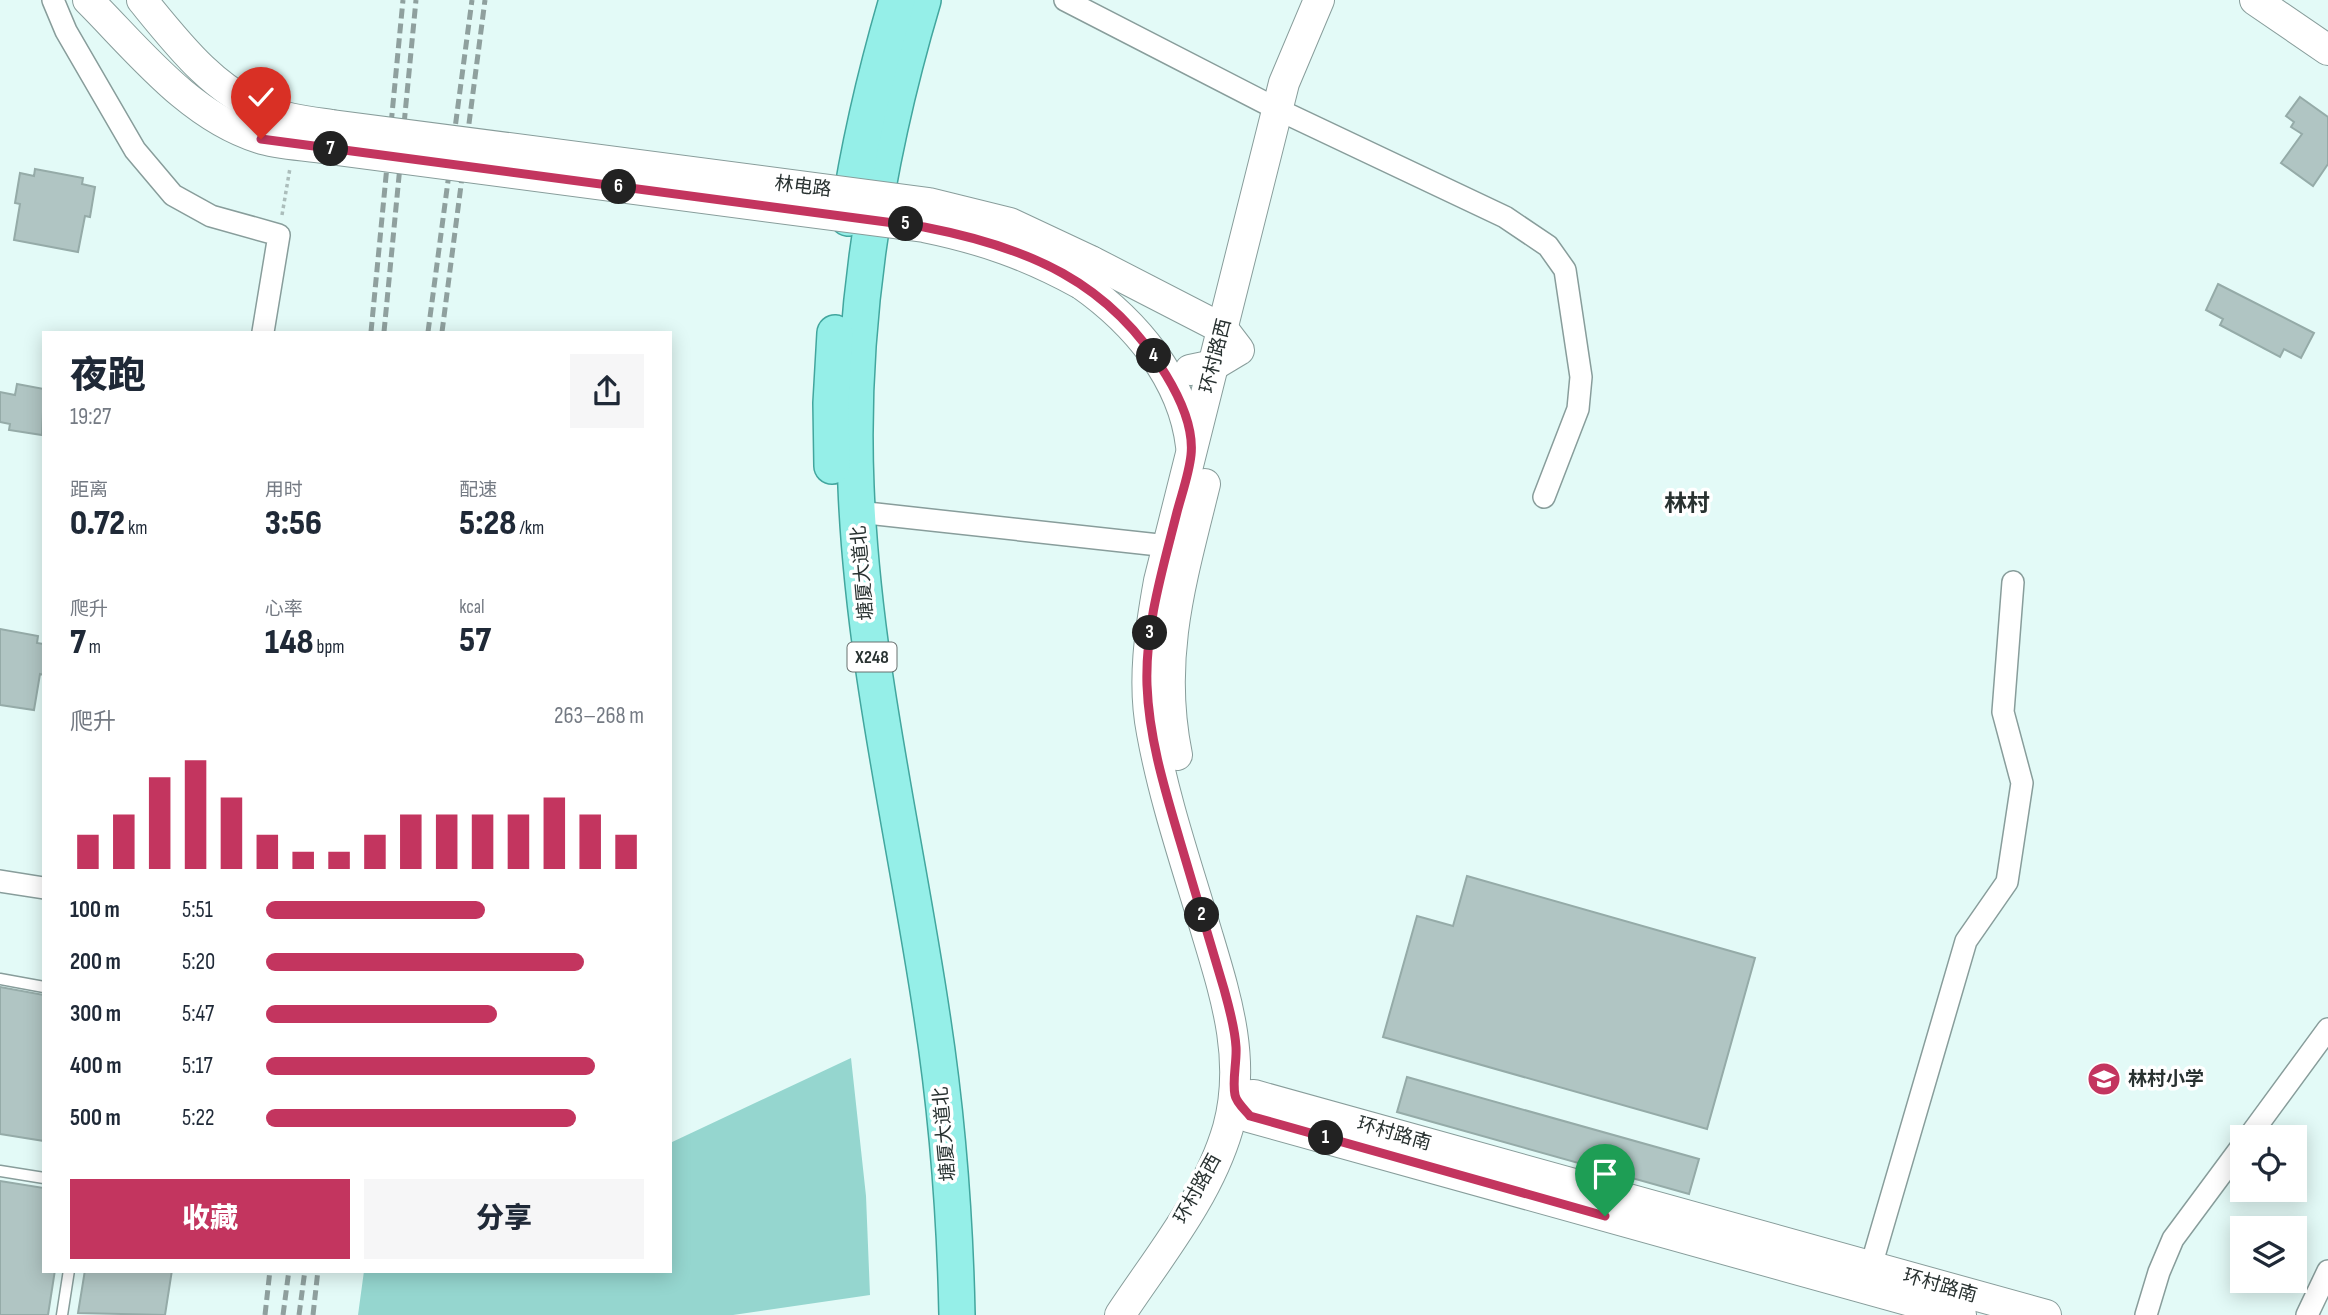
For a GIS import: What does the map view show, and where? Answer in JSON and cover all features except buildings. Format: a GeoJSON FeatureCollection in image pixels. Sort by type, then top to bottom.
{"type":"FeatureCollection","features":[{"type":"Feature","properties":{"kind":"main road"},"geometry":{"type":"LineString","coordinates":[[88,0],[190,100],[215,117],[261,139],[294,143],[330,137]]}},
{"type":"Feature","properties":{"kind":"main road"},"geometry":{"type":"LineString","coordinates":[[142,0],[170,34],[231,93],[270,113],[330,137]]}},
{"type":"Feature","properties":{"kind":"main road","name":"塘厦大道北"},"geometry":{"type":"LineString","coordinates":[[897,0],[873,82],[844,242],[835,327],[831,403],[832,487],[839,583],[850,675],[896,937],[918,1086],[928,1192],[933,1315]]}},
{"type":"Feature","properties":{"kind":"main road","name":"塘厦大道北"},"geometry":{"type":"LineString","coordinates":[[923,0],[900,77],[867,245],[859,329],[856,405],[858,512],[874,672],[933,1018],[944,1111],[957,1315]]}},
{"type":"Feature","properties":{"kind":"main road","name":"环村路西"},"geometry":{"type":"LineString","coordinates":[[1120,1315],[1198,1196],[1246,1102],[1229,1005],[1162,781],[1151,730],[1147,683],[1150,632],[1168,546],[1192,454],[1213,346],[1286,158],[1279,110],[1284,83],[1319,0]]}},
{"type":"Feature","properties":{"kind":"main road"},"geometry":{"type":"LineString","coordinates":[[2255,0],[2328,50]]}},
{"type":"Feature","properties":{"kind":"main road","name":"林电路"},"geometry":{"type":"LineString","coordinates":[[330,137],[929,203],[1010,223],[1086,273],[1213,346]]}},
{"type":"Feature","properties":{"kind":"main road","name":"林电路"},"geometry":{"type":"LineString","coordinates":[[1086,273],[1109,304],[1133,327],[1177,393],[1188,423],[1192,454]]}},
{"type":"Feature","properties":{"kind":"main road"},"geometry":{"type":"LineString","coordinates":[[1156,358],[1174,368],[1213,346]]}},
{"type":"Feature","properties":{"kind":"main road","name":"环村路西"},"geometry":{"type":"LineString","coordinates":[[1144,1315],[1214,1206],[1234,1168],[1255,1045],[1248,1004],[1182,778],[1172,730],[1168,685],[1170,637],[1180,586],[1213,346]]}},
{"type":"Feature","properties":{"kind":"main road","name":"环村路南"},"geometry":{"type":"LineString","coordinates":[[1246,1102],[1871,1266],[2046,1315]]}},
{"type":"Feature","properties":{"kind":"main road","name":"环村路南"},"geometry":{"type":"LineString","coordinates":[[1246,1102],[1961,1315]]}},
{"type":"Feature","properties":{"kind":"street"},"geometry":{"type":"LineString","coordinates":[[53,0],[66,32],[135,150],[173,195],[211,216],[279,235],[263,331]]}},
{"type":"Feature","properties":{"kind":"street"},"geometry":{"type":"LineString","coordinates":[[1065,0],[1279,110],[1505,217],[1529,230],[1548,246],[1565,270],[1581,377],[1578,409],[1544,496]]}},
{"type":"Feature","properties":{"kind":"street"},"geometry":{"type":"LineString","coordinates":[[858,512],[1168,546]]}},
{"type":"Feature","properties":{"kind":"street"},"geometry":{"type":"LineString","coordinates":[[1871,1266],[1966,941],[2007,882],[2022,783],[2003,712],[2013,582]]}},
{"type":"Feature","properties":{"kind":"street"},"geometry":{"type":"LineString","coordinates":[[0,881],[42,888]]}},
{"type":"Feature","properties":{"kind":"street"},"geometry":{"type":"LineString","coordinates":[[2258,1125],[2328,1029]]}},
{"type":"Feature","properties":{"kind":"street"},"geometry":{"type":"LineString","coordinates":[[2146,1315],[2159,1272],[2174,1239],[2230,1162]]}},
{"type":"Feature","properties":{"kind":"street"},"geometry":{"type":"LineString","coordinates":[[2307,1315],[2328,1271]]}},
{"type":"Feature","properties":{"kind":"lane"},"geometry":{"type":"LineString","coordinates":[[0,979],[42,987]]}},
{"type":"Feature","properties":{"kind":"lane"},"geometry":{"type":"LineString","coordinates":[[0,1171],[42,1178]]}},
{"type":"Feature","properties":{"kind":"lane"},"geometry":{"type":"LineString","coordinates":[[62,1315],[69,1273]]}},
{"type":"Feature","properties":{"kind":"path"},"geometry":{"type":"LineString","coordinates":[[279,235],[294,143]]}},
{"type":"Feature","properties":{"kind":"shaded area"},"geometry":{"type":"Polygon","coordinates":[[[851,1058],[866,1196],[870,1295],[733,1315],[358,1315],[364,1273],[672,1273],[672,1142],[851,1058]]]}},
{"type":"Feature","properties":{"kind":"railway"},"geometry":{"type":"LineString","coordinates":[[371,331],[403,0]]}},
{"type":"Feature","properties":{"kind":"railway"},"geometry":{"type":"LineString","coordinates":[[384,331],[416,0]]}},
{"type":"Feature","properties":{"kind":"railway"},"geometry":{"type":"LineString","coordinates":[[428,331],[472,0]]}},
{"type":"Feature","properties":{"kind":"railway"},"geometry":{"type":"LineString","coordinates":[[442,331],[485,0]]}},
{"type":"Feature","properties":{"kind":"railway"},"geometry":{"type":"LineString","coordinates":[[265,1315],[270,1273]]}},
{"type":"Feature","properties":{"kind":"railway"},"geometry":{"type":"LineString","coordinates":[[283,1315],[289,1273]]}},
{"type":"Feature","properties":{"kind":"railway"},"geometry":{"type":"LineString","coordinates":[[299,1315],[305,1273]]}},
{"type":"Feature","properties":{"kind":"railway"},"geometry":{"type":"LineString","coordinates":[[313,1315],[318,1273]]}},
{"type":"Feature","properties":{"kind":"place","name":"林村小学"},"geometry":{"type":"Point","coordinates":[2104,1079]}},
{"type":"Feature","properties":{"kind":"district","name":"林村"},"geometry":{"type":"Point","coordinates":[1687,504]}},
{"type":"Feature","properties":{"kind":"route"},"geometry":{"type":"LineString","coordinates":[[261,139],[924,227],[967,235],[1038,261],[1081,284],[1109,304],[1133,327],[1156,358],[1177,393],[1188,423],[1192,454],[1159,581],[1150,632],[1147,683],[1151,730],[1162,781],[1229,1005],[1236,1046],[1235,1096],[1250,1116],[1605,1216]]}}]}
